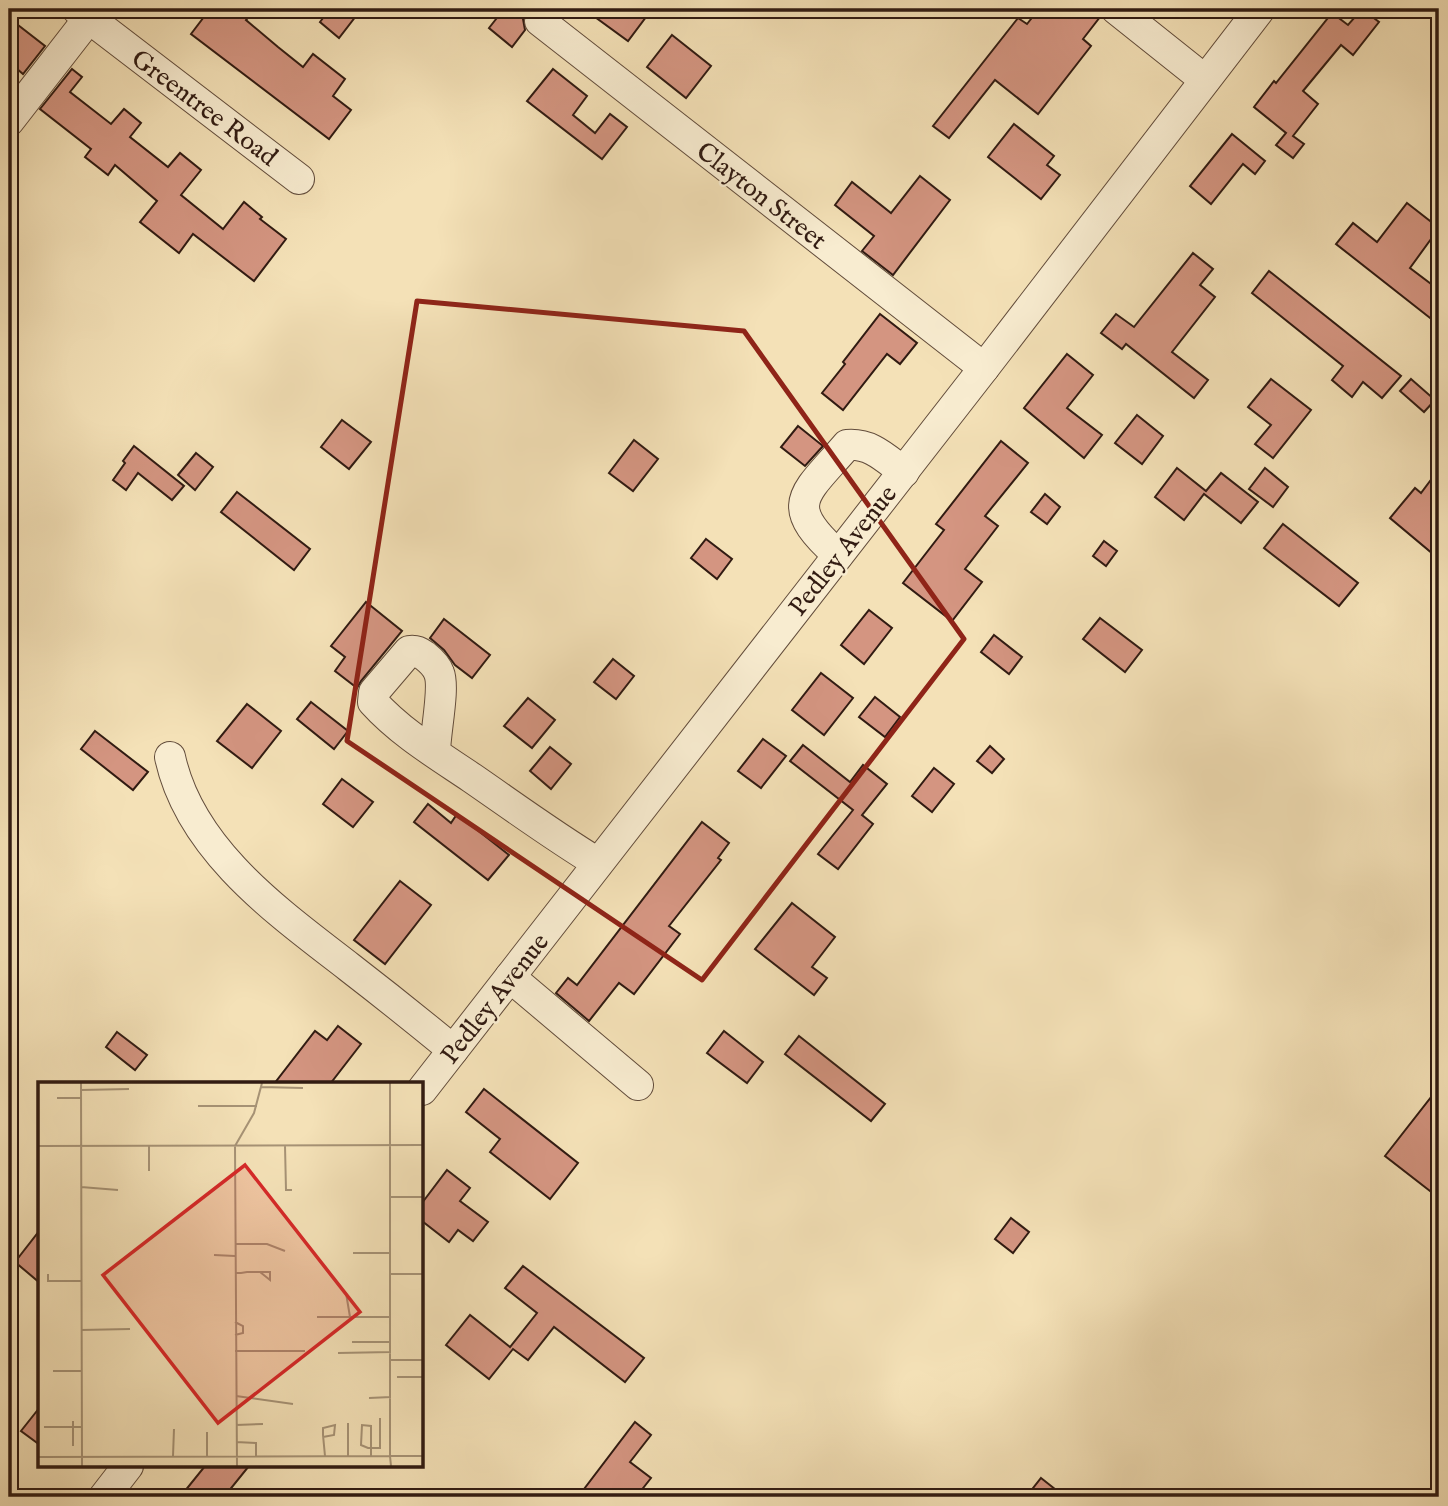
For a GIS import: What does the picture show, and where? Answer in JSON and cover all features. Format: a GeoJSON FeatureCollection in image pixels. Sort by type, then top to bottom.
{"type":"FeatureCollection","features":[{"type":"Feature","properties":{"kind":"street"},"geometry":{"type":"LineString","coordinates":[[1116,9],[1205,80]]}},
{"type":"Feature","properties":{"kind":"street","name":"Pedley Avenue"},"geometry":{"type":"LineString","coordinates":[[424,1087],[984,369],[1259,9]]}},
{"type":"Feature","properties":{"kind":"street"},"geometry":{"type":"LineString","coordinates":[[9,121],[83,14]]}},
{"type":"Feature","properties":{"kind":"street","name":"Greentree Road"},"geometry":{"type":"LineString","coordinates":[[83,14],[299,179]]}},
{"type":"Feature","properties":{"kind":"street","name":"Clayton Street"},"geometry":{"type":"LineString","coordinates":[[540,21],[984,369]]}},
{"type":"Feature","properties":{"kind":"street"},"geometry":{"type":"LineString","coordinates":[[838,555],[817,536],[806,521],[803,507],[809,490],[846,445],[858,444],[872,448],[904,472]]}},
{"type":"Feature","properties":{"kind":"street"},"geometry":{"type":"LineString","coordinates":[[435,753],[556,838],[598,863]]}},
{"type":"Feature","properties":{"kind":"street"},"geometry":{"type":"LineString","coordinates":[[170,757],[183,799],[214,846],[255,891],[453,1050]]}},
{"type":"Feature","properties":{"kind":"street"},"geometry":{"type":"LineString","coordinates":[[510,977],[638,1085]]}},
{"type":"Feature","properties":{"kind":"street"},"geometry":{"type":"LineString","coordinates":[[104,1497],[126,1468]]}},
{"type":"Feature","properties":{"kind":"highlighted area"},"geometry":{"type":"Polygon","coordinates":[[[417,301],[744,331],[964,639],[702,980],[347,741],[417,301]]]}},
{"type":"Feature","properties":{"kind":"building"},"geometry":{"type":"Polygon","coordinates":[[[210,9],[255,9],[246,20],[303,67],[313,54],[345,79],[333,96],[351,110],[329,139],[191,34],[210,9]]]}},
{"type":"Feature","properties":{"kind":"building"},"geometry":{"type":"Polygon","coordinates":[[[330,9],[346,9],[356,16],[339,38],[320,22],[330,9]]]}},
{"type":"Feature","properties":{"kind":"building"},"geometry":{"type":"Polygon","coordinates":[[[504,9],[528,9],[523,19],[525,30],[512,47],[489,28],[504,9]]]}},
{"type":"Feature","properties":{"kind":"building"},"geometry":{"type":"Polygon","coordinates":[[[584,9],[652,9],[628,41],[584,9]]]}},
{"type":"Feature","properties":{"kind":"building"},"geometry":{"type":"Polygon","coordinates":[[[1039,9],[1099,9],[1100,17],[1083,39],[1091,46],[1038,114],[995,80],[949,138],[933,126],[1018,18],[1027,24],[1039,9]]]}},
{"type":"Feature","properties":{"kind":"building"},"geometry":{"type":"Polygon","coordinates":[[[1362,9],[1379,22],[1353,55],[1341,45],[1303,91],[1318,104],[1293,136],[1304,144],[1293,158],[1276,145],[1286,133],[1254,107],[1332,13],[1348,25],[1362,9]]]}},
{"type":"Feature","properties":{"kind":"building"},"geometry":{"type":"Polygon","coordinates":[[[9,18],[45,46],[23,74],[9,62],[9,18]]]}},
{"type":"Feature","properties":{"kind":"building"},"geometry":{"type":"Polygon","coordinates":[[[672,35],[711,66],[686,98],[647,67],[672,35]]]}},
{"type":"Feature","properties":{"kind":"building"},"geometry":{"type":"Polygon","coordinates":[[[72,69],[82,77],[70,92],[111,124],[124,109],[141,123],[130,137],[168,167],[180,153],[201,170],[181,195],[223,229],[244,202],[262,217],[260,219],[286,239],[254,281],[193,234],[179,253],[140,222],[157,201],[115,165],[108,175],[85,157],[91,149],[40,109],[72,69]]]}},
{"type":"Feature","properties":{"kind":"building"},"geometry":{"type":"Polygon","coordinates":[[[553,69],[587,96],[573,115],[595,133],[610,114],[627,127],[602,159],[527,101],[553,69]]]}},
{"type":"Feature","properties":{"kind":"building"},"geometry":{"type":"Polygon","coordinates":[[[1014,124],[1054,156],[1047,165],[1060,175],[1041,199],[988,157],[1014,124]]]}},
{"type":"Feature","properties":{"kind":"building"},"geometry":{"type":"Polygon","coordinates":[[[1232,134],[1265,161],[1255,174],[1243,164],[1211,204],[1190,186],[1232,134]]]}},
{"type":"Feature","properties":{"kind":"building"},"geometry":{"type":"Polygon","coordinates":[[[920,176],[950,200],[893,275],[862,251],[874,236],[835,205],[852,182],[891,213],[920,176]]]}},
{"type":"Feature","properties":{"kind":"building"},"geometry":{"type":"Polygon","coordinates":[[[1407,203],[1439,228],[1410,268],[1439,290],[1439,325],[1336,244],[1353,223],[1377,242],[1407,203]]]}},
{"type":"Feature","properties":{"kind":"building"},"geometry":{"type":"Polygon","coordinates":[[[1193,253],[1213,269],[1200,285],[1215,297],[1172,352],[1208,380],[1194,398],[1126,344],[1122,349],[1101,333],[1116,314],[1134,327],[1193,253]]]}},
{"type":"Feature","properties":{"kind":"building"},"geometry":{"type":"Polygon","coordinates":[[[1269,271],[1401,376],[1382,398],[1363,382],[1352,397],[1332,380],[1343,366],[1252,293],[1269,271]]]}},
{"type":"Feature","properties":{"kind":"building"},"geometry":{"type":"Polygon","coordinates":[[[880,314],[917,343],[900,364],[887,354],[843,410],[822,393],[880,314]]]}},
{"type":"Feature","properties":{"kind":"building"},"geometry":{"type":"Polygon","coordinates":[[[1067,354],[1093,375],[1067,408],[1102,435],[1084,458],[1024,408],[1067,354]]]}},
{"type":"Feature","properties":{"kind":"building"},"geometry":{"type":"Polygon","coordinates":[[[1271,379],[1311,410],[1273,458],[1255,444],[1271,425],[1248,407],[1271,379]]]}},
{"type":"Feature","properties":{"kind":"building"},"geometry":{"type":"Polygon","coordinates":[[[1411,379],[1435,400],[1424,412],[1400,391],[1411,379]]]}},
{"type":"Feature","properties":{"kind":"building"},"geometry":{"type":"Polygon","coordinates":[[[1137,415],[1163,436],[1142,464],[1115,443],[1137,415]]]}},
{"type":"Feature","properties":{"kind":"building"},"geometry":{"type":"Polygon","coordinates":[[[342,420],[371,442],[349,469],[321,447],[342,420]]]}},
{"type":"Feature","properties":{"kind":"building"},"geometry":{"type":"Polygon","coordinates":[[[798,426],[823,446],[805,466],[781,447],[798,426]]]}},
{"type":"Feature","properties":{"kind":"building"},"geometry":{"type":"Polygon","coordinates":[[[634,440],[658,459],[633,491],[609,473],[634,440]]]}},
{"type":"Feature","properties":{"kind":"building"},"geometry":{"type":"Polygon","coordinates":[[[1001,441],[1028,463],[985,516],[998,526],[965,569],[982,582],[952,621],[903,583],[944,530],[936,524],[1001,441]]]}},
{"type":"Feature","properties":{"kind":"building"},"geometry":{"type":"Polygon","coordinates":[[[134,446],[184,486],[172,500],[138,473],[126,490],[113,480],[134,446]]]}},
{"type":"Feature","properties":{"kind":"building"},"geometry":{"type":"Polygon","coordinates":[[[196,453],[213,467],[195,490],[178,475],[196,453]]]}},
{"type":"Feature","properties":{"kind":"building"},"geometry":{"type":"Polygon","coordinates":[[[1177,468],[1206,491],[1221,473],[1258,502],[1241,523],[1204,494],[1184,520],[1155,497],[1177,468]]]}},
{"type":"Feature","properties":{"kind":"building"},"geometry":{"type":"Polygon","coordinates":[[[1265,468],[1288,487],[1273,507],[1249,489],[1265,468]]]}},
{"type":"Feature","properties":{"kind":"building"},"geometry":{"type":"Polygon","coordinates":[[[1439,469],[1439,559],[1390,518],[1415,488],[1421,493],[1439,469]]]}},
{"type":"Feature","properties":{"kind":"building"},"geometry":{"type":"Polygon","coordinates":[[[237,492],[310,549],[294,570],[221,512],[237,492]]]}},
{"type":"Feature","properties":{"kind":"building"},"geometry":{"type":"Polygon","coordinates":[[[1045,494],[1060,507],[1047,524],[1031,512],[1045,494]]]}},
{"type":"Feature","properties":{"kind":"building"},"geometry":{"type":"Polygon","coordinates":[[[1283,524],[1358,583],[1339,606],[1264,548],[1283,524]]]}},
{"type":"Feature","properties":{"kind":"building"},"geometry":{"type":"Polygon","coordinates":[[[706,539],[732,559],[717,579],[691,558],[706,539]]]}},
{"type":"Feature","properties":{"kind":"building"},"geometry":{"type":"Polygon","coordinates":[[[1104,541],[1117,551],[1106,566],[1093,556],[1104,541]]]}},
{"type":"Feature","properties":{"kind":"building"},"geometry":{"type":"Polygon","coordinates":[[[366,602],[402,631],[357,688],[335,671],[345,657],[331,646],[366,602]]]}},
{"type":"Feature","properties":{"kind":"building"},"geometry":{"type":"Polygon","coordinates":[[[869,610],[892,628],[864,664],[841,645],[869,610]]]}},
{"type":"Feature","properties":{"kind":"building"},"geometry":{"type":"Polygon","coordinates":[[[1100,618],[1142,650],[1125,672],[1083,639],[1100,618]]]}},
{"type":"Feature","properties":{"kind":"building"},"geometry":{"type":"Polygon","coordinates":[[[444,619],[490,655],[472,678],[455,665],[444,650],[430,638],[444,619]]]}},
{"type":"Feature","properties":{"kind":"building"},"geometry":{"type":"Polygon","coordinates":[[[994,635],[1022,657],[1009,674],[981,652],[994,635]]]}},
{"type":"Feature","properties":{"kind":"building"},"geometry":{"type":"Polygon","coordinates":[[[613,659],[634,676],[616,699],[594,682],[613,659]]]}},
{"type":"Feature","properties":{"kind":"building"},"geometry":{"type":"Polygon","coordinates":[[[821,673],[853,698],[824,735],[792,710],[821,673]]]}},
{"type":"Feature","properties":{"kind":"building"},"geometry":{"type":"Polygon","coordinates":[[[875,697],[900,717],[885,737],[859,717],[875,697]]]}},
{"type":"Feature","properties":{"kind":"building"},"geometry":{"type":"Polygon","coordinates":[[[528,698],[555,720],[532,748],[504,726],[528,698]]]}},
{"type":"Feature","properties":{"kind":"building"},"geometry":{"type":"Polygon","coordinates":[[[311,702],[348,731],[334,749],[297,719],[311,702]]]}},
{"type":"Feature","properties":{"kind":"building"},"geometry":{"type":"Polygon","coordinates":[[[247,704],[281,731],[252,768],[217,741],[247,704]]]}},
{"type":"Feature","properties":{"kind":"building"},"geometry":{"type":"Polygon","coordinates":[[[95,731],[148,772],[133,790],[81,749],[95,731]]]}},
{"type":"Feature","properties":{"kind":"building"},"geometry":{"type":"Polygon","coordinates":[[[763,739],[786,756],[761,788],[738,771],[763,739]]]}},
{"type":"Feature","properties":{"kind":"building"},"geometry":{"type":"Polygon","coordinates":[[[803,745],[850,782],[863,765],[887,784],[862,815],[873,824],[838,869],[818,854],[853,810],[790,761],[803,745]]]}},
{"type":"Feature","properties":{"kind":"building"},"geometry":{"type":"Polygon","coordinates":[[[990,746],[1004,759],[992,773],[977,761],[990,746]]]}},
{"type":"Feature","properties":{"kind":"building"},"geometry":{"type":"Polygon","coordinates":[[[550,747],[571,764],[551,789],[530,771],[550,747]]]}},
{"type":"Feature","properties":{"kind":"building"},"geometry":{"type":"Polygon","coordinates":[[[934,768],[954,784],[932,812],[912,796],[934,768]]]}},
{"type":"Feature","properties":{"kind":"building"},"geometry":{"type":"Polygon","coordinates":[[[342,779],[373,802],[353,827],[323,804],[342,779]]]}},
{"type":"Feature","properties":{"kind":"building"},"geometry":{"type":"Polygon","coordinates":[[[428,804],[451,823],[457,814],[509,855],[488,880],[414,822],[428,804]]]}},
{"type":"Feature","properties":{"kind":"building"},"geometry":{"type":"Polygon","coordinates":[[[702,822],[729,843],[718,858],[721,860],[669,926],[680,934],[634,994],[619,983],[589,1021],[556,993],[568,978],[577,985],[702,822]]]}},
{"type":"Feature","properties":{"kind":"building"},"geometry":{"type":"Polygon","coordinates":[[[400,881],[431,905],[385,964],[354,940],[400,881]]]}},
{"type":"Feature","properties":{"kind":"building"},"geometry":{"type":"Polygon","coordinates":[[[792,903],[835,937],[812,967],[827,978],[814,995],[755,949],[792,903]]]}},
{"type":"Feature","properties":{"kind":"building"},"geometry":{"type":"Polygon","coordinates":[[[338,1026],[361,1044],[332,1082],[276,1082],[315,1031],[327,1040],[338,1026]]]}},
{"type":"Feature","properties":{"kind":"building"},"geometry":{"type":"Polygon","coordinates":[[[724,1031],[763,1062],[747,1083],[707,1053],[724,1031]]]}},
{"type":"Feature","properties":{"kind":"building"},"geometry":{"type":"Polygon","coordinates":[[[117,1032],[147,1055],[135,1070],[106,1047],[117,1032]]]}},
{"type":"Feature","properties":{"kind":"building"},"geometry":{"type":"Polygon","coordinates":[[[799,1036],[885,1104],[871,1121],[785,1054],[799,1036]]]}},
{"type":"Feature","properties":{"kind":"building"},"geometry":{"type":"Polygon","coordinates":[[[1439,1087],[1439,1198],[1385,1156],[1439,1087]]]}},
{"type":"Feature","properties":{"kind":"building"},"geometry":{"type":"Polygon","coordinates":[[[484,1089],[578,1163],[550,1199],[490,1152],[500,1139],[466,1112],[484,1089]]]}},
{"type":"Feature","properties":{"kind":"building"},"geometry":{"type":"Polygon","coordinates":[[[447,1170],[470,1188],[460,1201],[488,1222],[473,1241],[458,1230],[449,1242],[424,1223],[424,1200],[447,1170]]]}},
{"type":"Feature","properties":{"kind":"building"},"geometry":{"type":"Polygon","coordinates":[[[1011,1218],[1029,1232],[1013,1253],[995,1239],[1011,1218]]]}},
{"type":"Feature","properties":{"kind":"building"},"geometry":{"type":"Polygon","coordinates":[[[38,1233],[38,1281],[15,1262],[38,1233]]]}},
{"type":"Feature","properties":{"kind":"building"},"geometry":{"type":"Polygon","coordinates":[[[523,1266],[644,1358],[625,1382],[554,1327],[528,1360],[513,1349],[489,1379],[446,1345],[470,1315],[510,1347],[537,1313],[505,1288],[523,1266]]]}},
{"type":"Feature","properties":{"kind":"building"},"geometry":{"type":"Polygon","coordinates":[[[38,1410],[38,1444],[21,1431],[38,1410]]]}},
{"type":"Feature","properties":{"kind":"building"},"geometry":{"type":"Polygon","coordinates":[[[635,1422],[651,1435],[630,1462],[651,1478],[636,1497],[578,1497],[635,1422]]]}},
{"type":"Feature","properties":{"kind":"building"},"geometry":{"type":"Polygon","coordinates":[[[203,1468],[247,1468],[224,1497],[180,1497],[203,1468]]]}},
{"type":"Feature","properties":{"kind":"building"},"geometry":{"type":"Polygon","coordinates":[[[1041,1478],[1065,1497],[1026,1497],[1041,1478]]]}}]}
